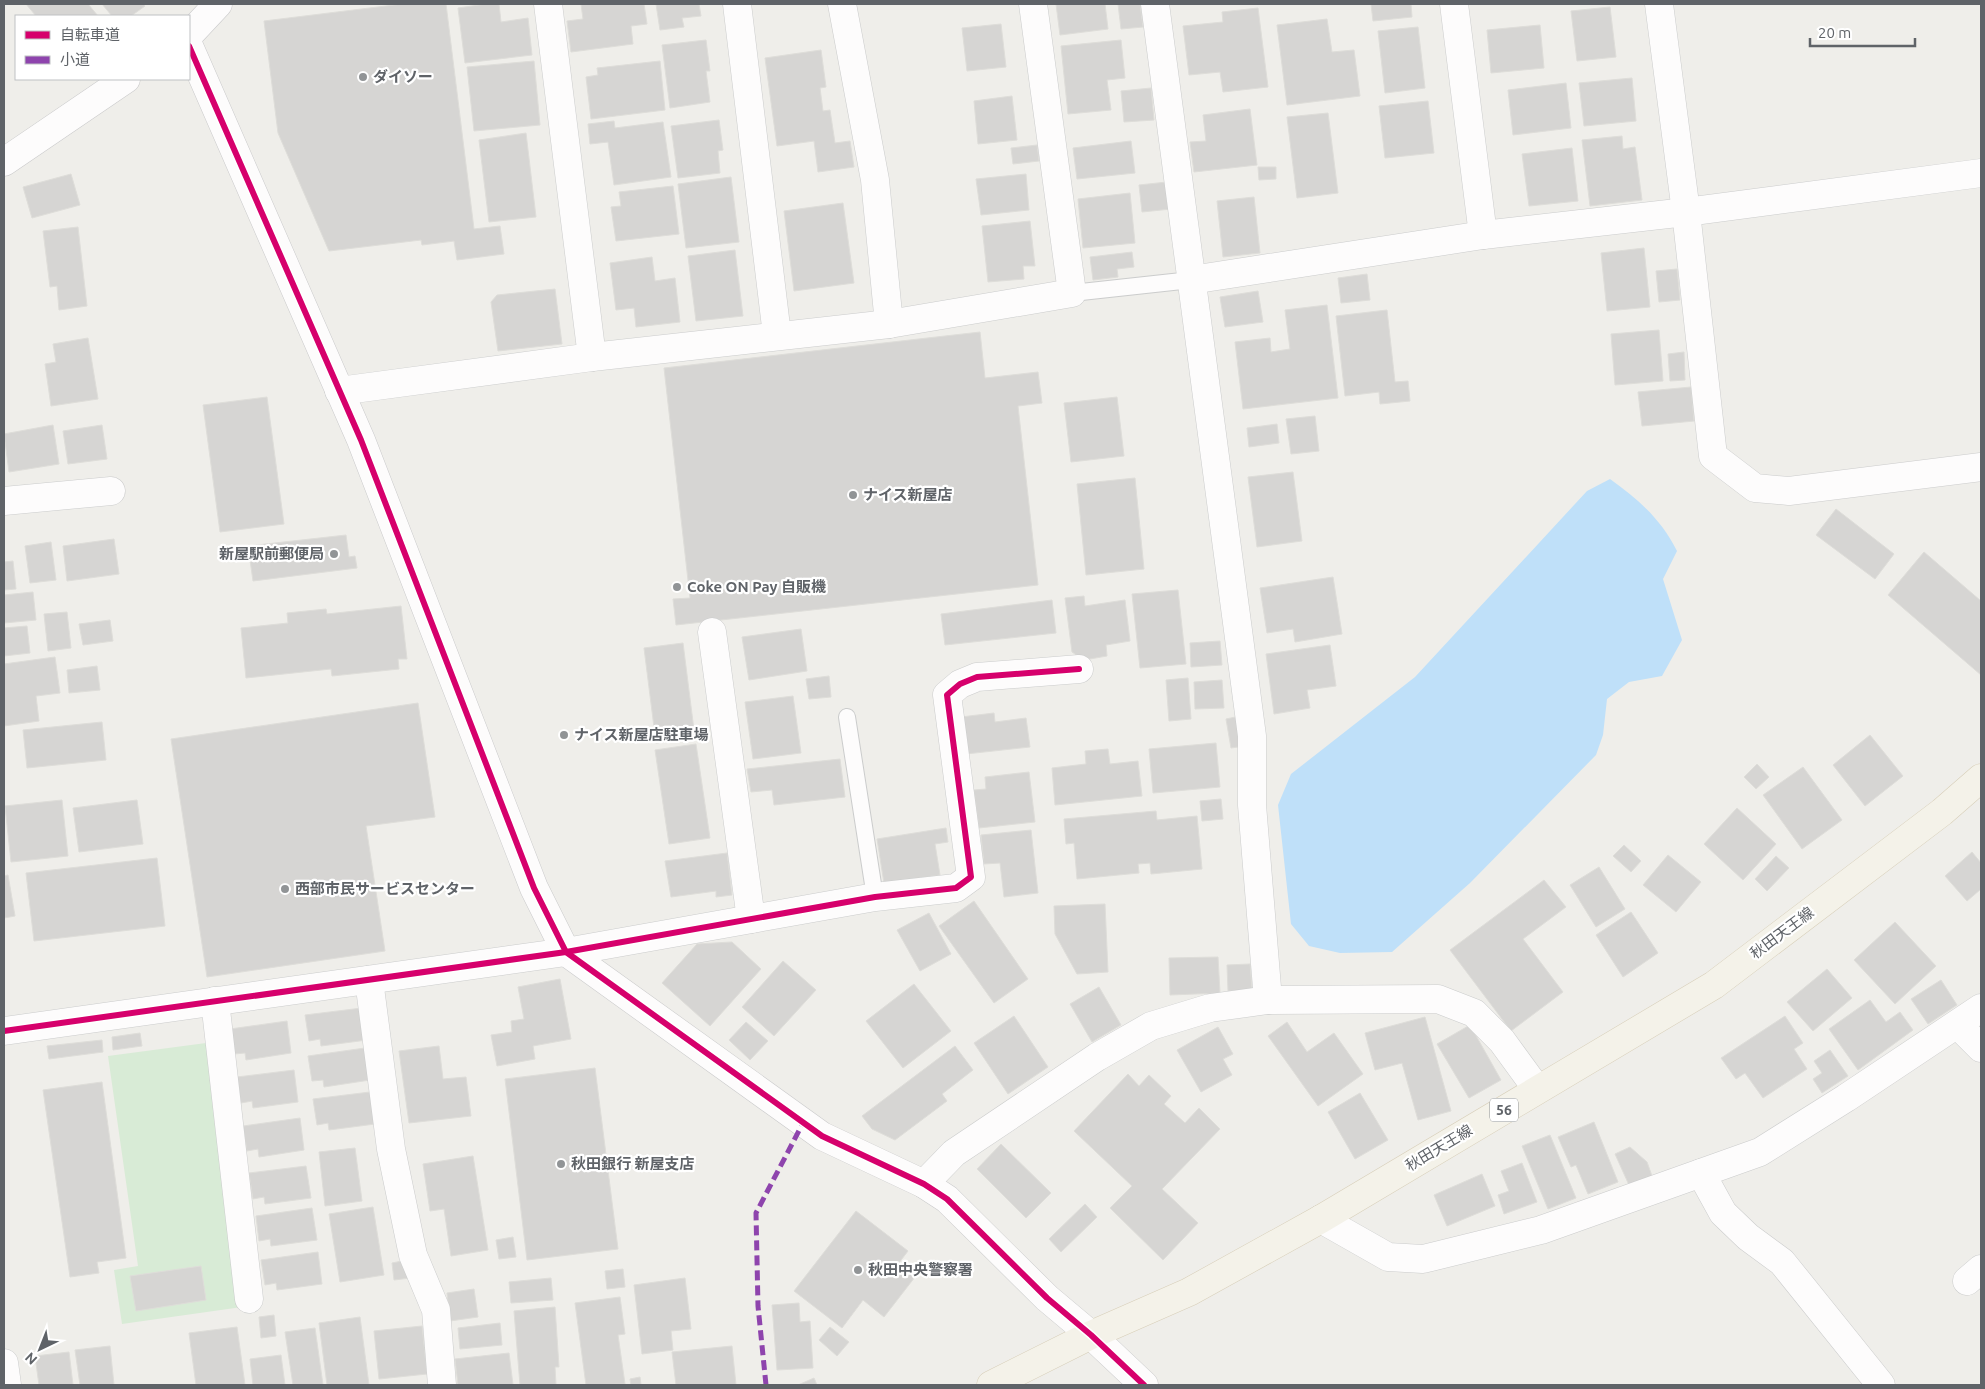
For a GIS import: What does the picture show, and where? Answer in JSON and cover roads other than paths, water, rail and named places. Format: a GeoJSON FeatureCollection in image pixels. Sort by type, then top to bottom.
{"type":"FeatureCollection","features":[{"type":"Feature","properties":{"kind":"main road","name":"秋田天王線"},"geometry":{"type":"LineString","coordinates":[[991,1385],[1091,1335],[1189,1292],[1321,1219],[1714,985],[1942,812],[1981,778]]}},
{"type":"Feature","properties":{"kind":"street"},"geometry":{"type":"LineString","coordinates":[[190,35],[218,4]]}},
{"type":"Feature","properties":{"kind":"street"},"geometry":{"type":"LineString","coordinates":[[548,4],[592,357]]}},
{"type":"Feature","properties":{"kind":"street"},"geometry":{"type":"LineString","coordinates":[[736,4],[777,335]]}},
{"type":"Feature","properties":{"kind":"street"},"geometry":{"type":"LineString","coordinates":[[842,4],[875,180],[888,324]]}},
{"type":"Feature","properties":{"kind":"street"},"geometry":{"type":"LineString","coordinates":[[339,391],[592,357],[888,324],[1072,293],[1033,4]]}},
{"type":"Feature","properties":{"kind":"street"},"geometry":{"type":"LineString","coordinates":[[1155,4],[1252,736],[1252,806],[1268,1000]]}},
{"type":"Feature","properties":{"kind":"street"},"geometry":{"type":"LineString","coordinates":[[1454,4],[1482,235]]}},
{"type":"Feature","properties":{"kind":"street"},"geometry":{"type":"LineString","coordinates":[[1658,4],[1686,212],[1713,456],[1755,488],[1789,491],[1981,467]]}},
{"type":"Feature","properties":{"kind":"street"},"geometry":{"type":"LineString","coordinates":[[190,48],[364,449],[534,888],[566,952],[822,1136],[924,1184],[947,1199],[1047,1298],[1091,1335],[1144,1385]]}},
{"type":"Feature","properties":{"kind":"street"},"geometry":{"type":"LineString","coordinates":[[4,162],[125,80]]}},
{"type":"Feature","properties":{"kind":"street"},"geometry":{"type":"LineString","coordinates":[[1191,280],[1482,235],[1686,212],[1981,173]]}},
{"type":"Feature","properties":{"kind":"street"},"geometry":{"type":"LineString","coordinates":[[4,501],[111,491]]}},
{"type":"Feature","properties":{"kind":"street"},"geometry":{"type":"LineString","coordinates":[[712,632],[750,919]]}},
{"type":"Feature","properties":{"kind":"street"},"geometry":{"type":"LineString","coordinates":[[4,1031],[566,952],[875,897],[956,888],[971,877],[946,695],[960,684],[977,677],[1079,669]]}},
{"type":"Feature","properties":{"kind":"street"},"geometry":{"type":"LineString","coordinates":[[369,980],[391,1149],[413,1255],[436,1310],[442,1385]]}},
{"type":"Feature","properties":{"kind":"street"},"geometry":{"type":"LineString","coordinates":[[924,1184],[954,1153],[1097,1058],[1151,1026],[1210,1008],[1268,1000],[1438,999],[1474,1013],[1502,1041],[1538,1090]]}},
{"type":"Feature","properties":{"kind":"street"},"geometry":{"type":"LineString","coordinates":[[215,1001],[249,1299]]}},
{"type":"Feature","properties":{"kind":"street"},"geometry":{"type":"LineString","coordinates":[[1321,1219],[1388,1257],[1423,1259],[1541,1230],[1760,1152],[1958,1025],[1981,1008]]}},
{"type":"Feature","properties":{"kind":"street"},"geometry":{"type":"LineString","coordinates":[[1958,1025],[1981,1048]]}},
{"type":"Feature","properties":{"kind":"street"},"geometry":{"type":"LineString","coordinates":[[1701,1173],[1723,1213],[1748,1237],[1782,1262],[1881,1385]]}},
{"type":"Feature","properties":{"kind":"street"},"geometry":{"type":"LineString","coordinates":[[4,1363],[7,1385]]}},
{"type":"Feature","properties":{"kind":"lane"},"geometry":{"type":"LineString","coordinates":[[1072,293],[1191,280]]}},
{"type":"Feature","properties":{"kind":"lane"},"geometry":{"type":"LineString","coordinates":[[847,717],[875,897]]}},
{"type":"Feature","properties":{"kind":"water"},"geometry":{"type":"Polygon","coordinates":[[[1610,479],[1648,510],[1664,529],[1677,551],[1663,579],[1682,640],[1662,676],[1629,682],[1607,699],[1603,735],[1596,755],[1470,883],[1392,952],[1340,953],[1309,946],[1291,924],[1278,805],[1291,774],[1415,677],[1587,491],[1610,479]]]}},
{"type":"Feature","properties":{"kind":"place","name":"ダイソー"},"geometry":{"type":"Point","coordinates":[363,77]}},
{"type":"Feature","properties":{"kind":"place","name":"ナイス新屋店"},"geometry":{"type":"Point","coordinates":[853,495]}},
{"type":"Feature","properties":{"kind":"place","name":"新屋駅前郵便局"},"geometry":{"type":"Point","coordinates":[334,554]}},
{"type":"Feature","properties":{"kind":"place","name":"Coke ON Pay 自販機"},"geometry":{"type":"Point","coordinates":[677,587]}},
{"type":"Feature","properties":{"kind":"place","name":"ナイス新屋店駐車場"},"geometry":{"type":"Point","coordinates":[564,735]}},
{"type":"Feature","properties":{"kind":"place","name":"西部市民サービスセンター"},"geometry":{"type":"Point","coordinates":[285,889]}},
{"type":"Feature","properties":{"kind":"place","name":"秋田銀行 新屋支店"},"geometry":{"type":"Point","coordinates":[561,1164]}},
{"type":"Feature","properties":{"kind":"place","name":"秋田中央警察署"},"geometry":{"type":"Point","coordinates":[858,1270]}}]}
